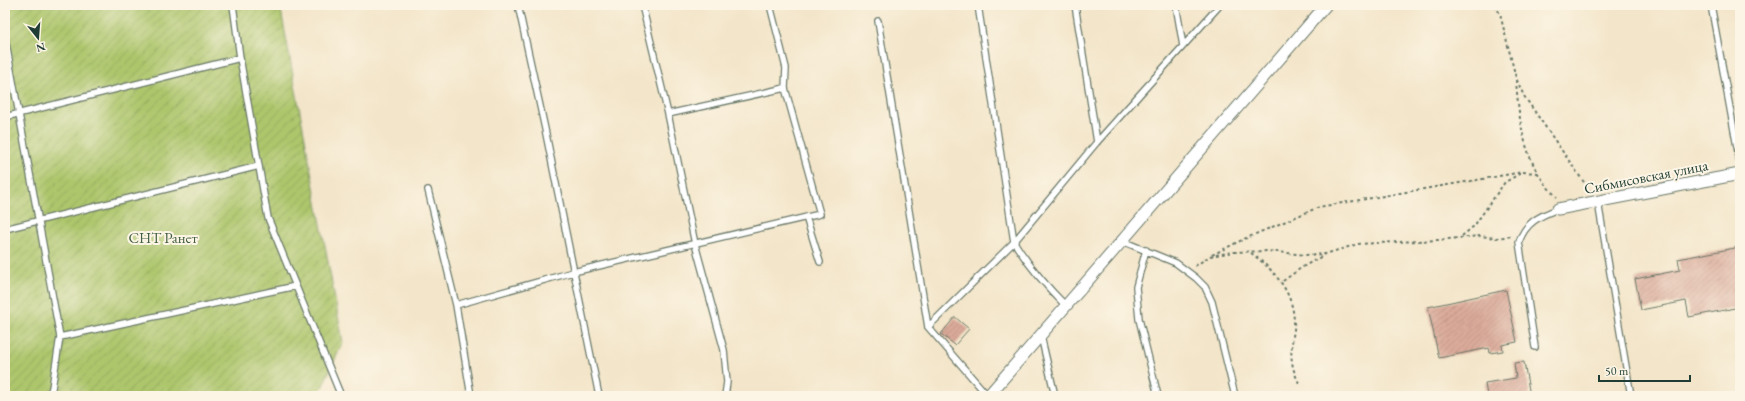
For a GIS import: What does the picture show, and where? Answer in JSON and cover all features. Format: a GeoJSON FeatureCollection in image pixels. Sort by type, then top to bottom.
{"type":"FeatureCollection","features":[{"type":"Feature","properties":{"kind":"street"},"geometry":{"type":"LineString","coordinates":[[988,396],[1326,5]]}},
{"type":"Feature","properties":{"kind":"street","name":"Сибмисовская улица"},"geometry":{"type":"LineString","coordinates":[[1563,208],[1740,174]]}},
{"type":"Feature","properties":{"kind":"lane"},"geometry":{"type":"LineString","coordinates":[[233,5],[240,58],[268,218],[341,396]]}},
{"type":"Feature","properties":{"kind":"lane"},"geometry":{"type":"LineString","coordinates":[[518,5],[545,129],[599,396]]}},
{"type":"Feature","properties":{"kind":"lane"},"geometry":{"type":"LineString","coordinates":[[642,5],[668,114],[695,244],[724,350],[727,382],[726,396]]}},
{"type":"Feature","properties":{"kind":"lane"},"geometry":{"type":"LineString","coordinates":[[456,305],[574,272],[820,214],[785,88],[786,68],[770,5]]}},
{"type":"Feature","properties":{"kind":"lane"},"geometry":{"type":"LineString","coordinates":[[978,5],[1014,242],[1040,280],[1066,306]]}},
{"type":"Feature","properties":{"kind":"lane"},"geometry":{"type":"LineString","coordinates":[[1075,5],[1097,142]]}},
{"type":"Feature","properties":{"kind":"lane"},"geometry":{"type":"LineString","coordinates":[[1176,5],[1183,46]]}},
{"type":"Feature","properties":{"kind":"lane"},"geometry":{"type":"LineString","coordinates":[[928,327],[1014,242],[1097,142],[1220,5]]}},
{"type":"Feature","properties":{"kind":"lane"},"geometry":{"type":"LineString","coordinates":[[1711,5],[1740,162]]}},
{"type":"Feature","properties":{"kind":"lane"},"geometry":{"type":"LineString","coordinates":[[878,21],[928,327],[988,396]]}},
{"type":"Feature","properties":{"kind":"lane"},"geometry":{"type":"LineString","coordinates":[[5,38],[60,337],[52,388],[49,396]]}},
{"type":"Feature","properties":{"kind":"lane"},"geometry":{"type":"LineString","coordinates":[[5,117],[240,58]]}},
{"type":"Feature","properties":{"kind":"lane"},"geometry":{"type":"LineString","coordinates":[[668,114],[785,88]]}},
{"type":"Feature","properties":{"kind":"lane"},"geometry":{"type":"LineString","coordinates":[[5,229],[259,166]]}},
{"type":"Feature","properties":{"kind":"lane"},"geometry":{"type":"LineString","coordinates":[[428,190],[456,305],[471,396]]}},
{"type":"Feature","properties":{"kind":"lane"},"geometry":{"type":"LineString","coordinates":[[1598,202],[1631,396]]}},
{"type":"Feature","properties":{"kind":"lane"},"geometry":{"type":"LineString","coordinates":[[1535,347],[1519,242],[1521,234],[1528,225],[1538,217],[1563,208]]}},
{"type":"Feature","properties":{"kind":"lane"},"geometry":{"type":"LineString","coordinates":[[806,217],[820,262]]}},
{"type":"Feature","properties":{"kind":"lane"},"geometry":{"type":"LineString","coordinates":[[1122,241],[1176,263],[1187,270],[1205,287],[1212,302],[1235,396]]}},
{"type":"Feature","properties":{"kind":"lane"},"geometry":{"type":"LineString","coordinates":[[1146,250],[1136,287],[1139,319],[1158,396]]}},
{"type":"Feature","properties":{"kind":"lane"},"geometry":{"type":"LineString","coordinates":[[60,337],[296,286]]}},
{"type":"Feature","properties":{"kind":"lane"},"geometry":{"type":"LineString","coordinates":[[1041,335],[1055,396]]}},
{"type":"Feature","properties":{"kind":"path"},"geometry":{"type":"LineString","coordinates":[[1495,5],[1500,14],[1516,78],[1524,96],[1598,202]]}},
{"type":"Feature","properties":{"kind":"path"},"geometry":{"type":"LineString","coordinates":[[1516,78],[1518,111],[1524,141],[1532,164],[1563,208]]}},
{"type":"Feature","properties":{"kind":"path"},"geometry":{"type":"LineString","coordinates":[[1187,270],[1210,256],[1244,239],[1319,207],[1523,172],[1538,173]]}},
{"type":"Feature","properties":{"kind":"path"},"geometry":{"type":"LineString","coordinates":[[1462,237],[1474,226],[1506,182],[1523,172]]}},
{"type":"Feature","properties":{"kind":"path"},"geometry":{"type":"LineString","coordinates":[[1282,282],[1301,268],[1325,254],[1358,244],[1438,240],[1480,236],[1496,238],[1510,237],[1521,234]]}},
{"type":"Feature","properties":{"kind":"path"},"geometry":{"type":"LineString","coordinates":[[1210,256],[1234,252],[1268,252],[1306,255],[1325,254]]}},
{"type":"Feature","properties":{"kind":"path"},"geometry":{"type":"LineString","coordinates":[[1250,252],[1268,265],[1282,282],[1291,302],[1294,323],[1291,347],[1292,370],[1299,383]]}},
{"type":"Feature","properties":{"kind":"green space","name":"СНТ Ранет"},"geometry":{"type":"Polygon","coordinates":[[[5,5],[280,5],[343,342],[318,396],[5,396],[5,5]]]}},
{"type":"Feature","properties":{"kind":"building"},"geometry":{"type":"Polygon","coordinates":[[[1740,247],[1740,307],[1689,317],[1686,301],[1641,310],[1635,279],[1680,270],[1678,259],[1740,247]]]}},
{"type":"Feature","properties":{"kind":"building"},"geometry":{"type":"Polygon","coordinates":[[[1506,290],[1517,342],[1502,345],[1503,351],[1490,353],[1489,348],[1439,358],[1428,307],[1506,290]]]}},
{"type":"Feature","properties":{"kind":"building"},"geometry":{"type":"Polygon","coordinates":[[[955,317],[969,329],[955,345],[941,334],[955,317]]]}},
{"type":"Feature","properties":{"kind":"building"},"geometry":{"type":"Polygon","coordinates":[[[1524,362],[1530,396],[1487,396],[1485,383],[1516,378],[1514,363],[1524,362]]]}}]}
